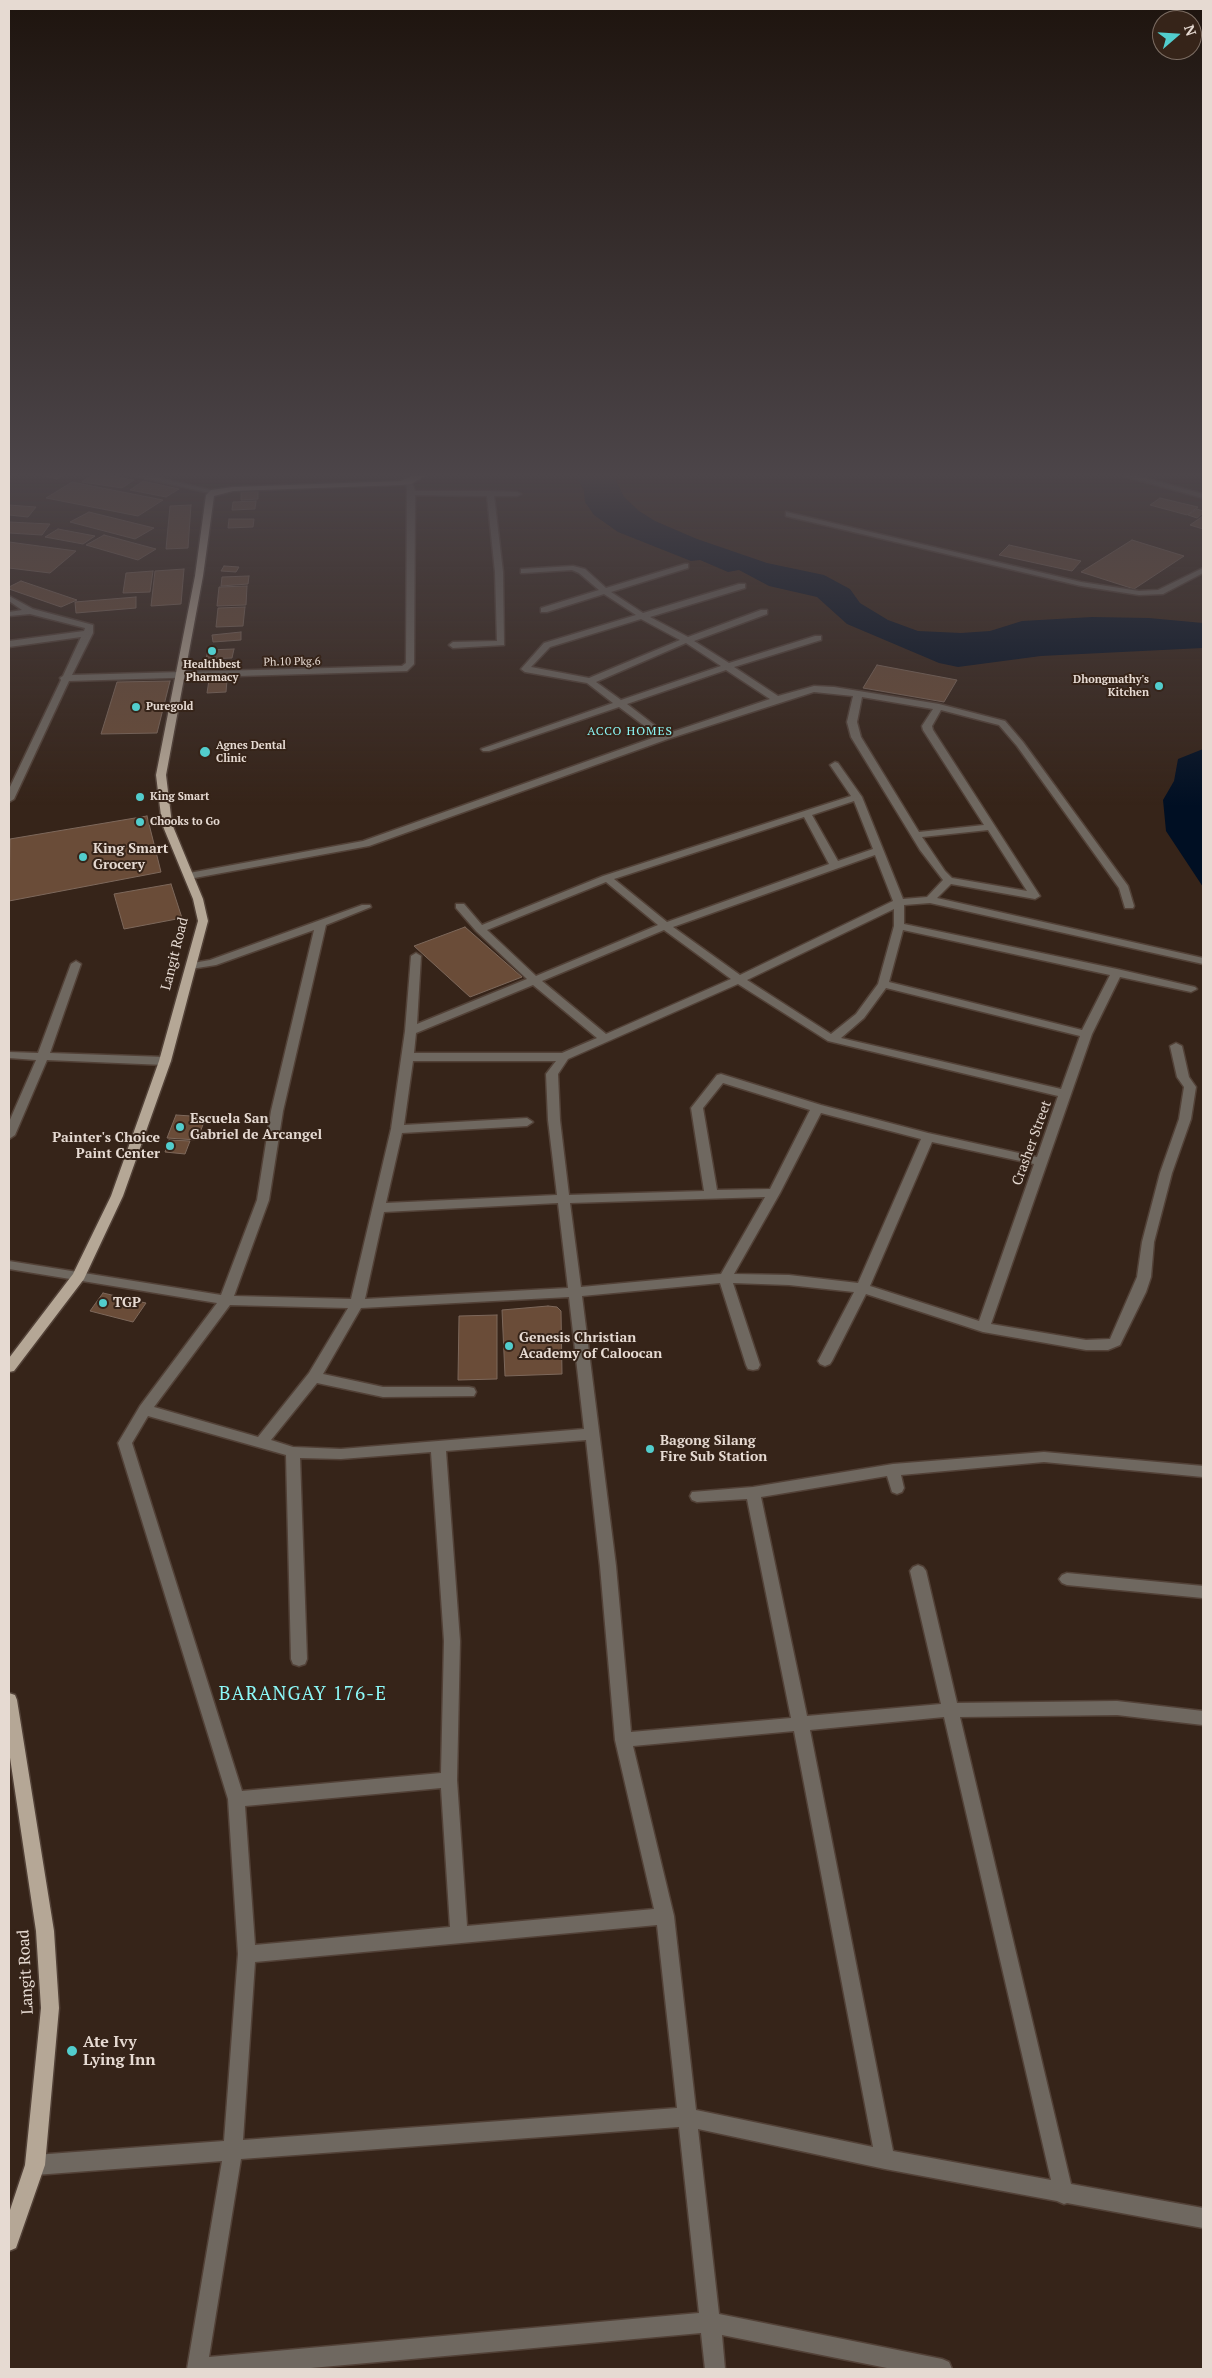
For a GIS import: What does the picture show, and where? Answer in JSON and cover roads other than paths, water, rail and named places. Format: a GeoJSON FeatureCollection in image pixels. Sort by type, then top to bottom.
{"type":"FeatureCollection","features":[{"type":"Feature","properties":{"kind":"main road","name":"Langit Road"},"geometry":{"type":"LineString","coordinates":[[9,1367],[78,1276],[117,1196],[165,1061],[203,921],[202,909],[167,824],[161,775],[197,584]]}},
{"type":"Feature","properties":{"kind":"main road","name":"Langit Road"},"geometry":{"type":"LineString","coordinates":[[9,1700],[45,1931],[50,2008],[35,2166],[9,2241]]}},
{"type":"Feature","properties":{"kind":"street","name":"Ph.10 Pkg.6"},"geometry":{"type":"LineString","coordinates":[[64,678],[404,669],[410,664],[410,584]]}},
{"type":"Feature","properties":{"kind":"street"},"geometry":{"type":"LineString","coordinates":[[452,645],[501,643],[499,584]]}},
{"type":"Feature","properties":{"kind":"street"},"geometry":{"type":"LineString","coordinates":[[597,584],[642,616],[687,640],[777,699]]}},
{"type":"Feature","properties":{"kind":"street"},"geometry":{"type":"LineString","coordinates":[[544,610],[630,584]]}},
{"type":"Feature","properties":{"kind":"street"},"geometry":{"type":"LineString","coordinates":[[1081,584],[1139,593],[1160,592],[1176,584]]}},
{"type":"Feature","properties":{"kind":"street"},"geometry":{"type":"LineString","coordinates":[[665,737],[618,704],[590,681],[524,670],[547,645],[742,586]]}},
{"type":"Feature","properties":{"kind":"street"},"geometry":{"type":"LineString","coordinates":[[9,598],[30,611],[90,627],[89,633],[64,678],[9,799]]}},
{"type":"Feature","properties":{"kind":"street"},"geometry":{"type":"LineString","coordinates":[[9,614],[30,611]]}},
{"type":"Feature","properties":{"kind":"street"},"geometry":{"type":"LineString","coordinates":[[590,681],[687,640],[764,612]]}},
{"type":"Feature","properties":{"kind":"street"},"geometry":{"type":"LineString","coordinates":[[9,644],[89,633]]}},
{"type":"Feature","properties":{"kind":"street"},"geometry":{"type":"LineString","coordinates":[[486,749],[726,666],[818,638]]}},
{"type":"Feature","properties":{"kind":"street"},"geometry":{"type":"LineString","coordinates":[[189,876],[365,844],[665,737],[777,699],[814,689],[939,707],[994,719],[1008,728],[1124,888],[1129,906]]}},
{"type":"Feature","properties":{"kind":"street"},"geometry":{"type":"LineString","coordinates":[[858,694],[852,722],[856,737],[936,866],[949,880],[1035,896],[928,730],[928,726],[939,707]]}},
{"type":"Feature","properties":{"kind":"street"},"geometry":{"type":"LineString","coordinates":[[832,1039],[860,1016],[883,984],[899,926],[899,902],[879,850],[857,797],[835,765]]}},
{"type":"Feature","properties":{"kind":"street"},"geometry":{"type":"LineString","coordinates":[[480,928],[607,878],[857,797]]}},
{"type":"Feature","properties":{"kind":"street"},"geometry":{"type":"LineString","coordinates":[[807,814],[835,866]]}},
{"type":"Feature","properties":{"kind":"street"},"geometry":{"type":"LineString","coordinates":[[916,835],[990,827]]}},
{"type":"Feature","properties":{"kind":"street"},"geometry":{"type":"LineString","coordinates":[[412,1031],[666,926],[879,850]]}},
{"type":"Feature","properties":{"kind":"street"},"geometry":{"type":"LineString","coordinates":[[607,878],[666,926],[739,980],[832,1039],[1066,1094]]}},
{"type":"Feature","properties":{"kind":"street"},"geometry":{"type":"LineString","coordinates":[[930,900],[949,880]]}},
{"type":"Feature","properties":{"kind":"street"},"geometry":{"type":"LineString","coordinates":[[407,1057],[564,1057],[603,1038],[739,980],[899,902],[930,900],[1203,961]]}},
{"type":"Feature","properties":{"kind":"street"},"geometry":{"type":"LineString","coordinates":[[460,906],[534,980],[603,1038]]}},
{"type":"Feature","properties":{"kind":"street"},"geometry":{"type":"LineString","coordinates":[[191,966],[212,963],[366,907]]}},
{"type":"Feature","properties":{"kind":"street"},"geometry":{"type":"LineString","coordinates":[[321,922],[276,1110],[263,1200],[226,1300],[145,1410],[125,1443],[236,1799],[247,1954],[233,2150],[197,2368],[710,2322],[942,2369]]}},
{"type":"Feature","properties":{"kind":"street"},"geometry":{"type":"LineString","coordinates":[[899,926],[1191,989]]}},
{"type":"Feature","properties":{"kind":"street"},"geometry":{"type":"LineString","coordinates":[[261,1444],[314,1377],[357,1304],[396,1129],[412,1031],[416,956]]}},
{"type":"Feature","properties":{"kind":"street"},"geometry":{"type":"LineString","coordinates":[[9,1135],[43,1056],[76,964]]}},
{"type":"Feature","properties":{"kind":"street","name":"Crasher Street"},"geometry":{"type":"LineString","coordinates":[[983,1327],[1086,1034],[1117,972]]}},
{"type":"Feature","properties":{"kind":"street"},"geometry":{"type":"LineString","coordinates":[[883,984],[1086,1034]]}},
{"type":"Feature","properties":{"kind":"street"},"geometry":{"type":"LineString","coordinates":[[9,1265],[226,1300],[357,1304],[575,1292],[725,1278],[789,1280],[862,1288],[983,1327],[1086,1345],[1102,1346],[1115,1342],[1144,1277],[1148,1242],[1166,1173],[1185,1119],[1190,1087],[1183,1077],[1176,1046]]}},
{"type":"Feature","properties":{"kind":"street"},"geometry":{"type":"LineString","coordinates":[[9,1055],[165,1061]]}},
{"type":"Feature","properties":{"kind":"street"},"geometry":{"type":"LineString","coordinates":[[564,1057],[552,1074],[554,1120],[608,1566],[623,1740],[665,1916],[715,2369]]}},
{"type":"Feature","properties":{"kind":"street"},"geometry":{"type":"LineString","coordinates":[[711,1193],[697,1108],[721,1078],[817,1108],[928,1137],[1041,1162]]}},
{"type":"Feature","properties":{"kind":"street"},"geometry":{"type":"LineString","coordinates":[[753,1365],[725,1278],[774,1193],[817,1108]]}},
{"type":"Feature","properties":{"kind":"street"},"geometry":{"type":"LineString","coordinates":[[396,1129],[527,1122]]}},
{"type":"Feature","properties":{"kind":"street"},"geometry":{"type":"LineString","coordinates":[[825,1361],[862,1288],[928,1137]]}},
{"type":"Feature","properties":{"kind":"street"},"geometry":{"type":"LineString","coordinates":[[378,1208],[711,1193],[774,1193]]}},
{"type":"Feature","properties":{"kind":"street"},"geometry":{"type":"LineString","coordinates":[[314,1377],[383,1392],[469,1392]]}},
{"type":"Feature","properties":{"kind":"street"},"geometry":{"type":"LineString","coordinates":[[145,1410],[292,1452],[341,1454],[592,1434]]}},
{"type":"Feature","properties":{"kind":"street"},"geometry":{"type":"LineString","coordinates":[[438,1446],[452,1641],[449,1780],[460,1934]]}},
{"type":"Feature","properties":{"kind":"street"},"geometry":{"type":"LineString","coordinates":[[292,1452],[299,1659]]}},
{"type":"Feature","properties":{"kind":"street"},"geometry":{"type":"LineString","coordinates":[[697,1496],[753,1493],[893,1470],[1044,1457],[1203,1470]]}},
{"type":"Feature","properties":{"kind":"street"},"geometry":{"type":"LineString","coordinates":[[893,1470],[897,1488]]}},
{"type":"Feature","properties":{"kind":"street"},"geometry":{"type":"LineString","coordinates":[[753,1493],[802,1725],[885,2159]]}},
{"type":"Feature","properties":{"kind":"street"},"geometry":{"type":"LineString","coordinates":[[918,1571],[1064,2194]]}},
{"type":"Feature","properties":{"kind":"street"},"geometry":{"type":"LineString","coordinates":[[1067,1579],[1203,1592]]}},
{"type":"Feature","properties":{"kind":"street"},"geometry":{"type":"LineString","coordinates":[[623,1740],[951,1710],[1117,1708],[1203,1718]]}},
{"type":"Feature","properties":{"kind":"street"},"geometry":{"type":"LineString","coordinates":[[236,1799],[449,1780]]}},
{"type":"Feature","properties":{"kind":"street"},"geometry":{"type":"LineString","coordinates":[[247,1954],[665,1916]]}},
{"type":"Feature","properties":{"kind":"street"},"geometry":{"type":"LineString","coordinates":[[35,2166],[686,2117],[1064,2194],[1203,2218]]}},
{"type":"Feature","properties":{"kind":"water"},"geometry":{"type":"Polygon","coordinates":[[[765,584],[841,584],[850,589],[860,603],[888,620],[918,631],[961,633],[990,631],[1022,621],[1092,617],[1149,618],[1203,623],[1203,648],[1041,656],[958,667],[939,663],[847,624],[817,597],[765,584]]]}},
{"type":"Feature","properties":{"kind":"water"},"geometry":{"type":"Polygon","coordinates":[[[1203,749],[1203,887],[1166,831],[1163,800],[1174,781],[1178,759],[1203,749]]]}},
{"type":"Feature","properties":{"kind":"place","name":"Healthbest Pharmacy"},"geometry":{"type":"Point","coordinates":[212,651]}},
{"type":"Feature","properties":{"kind":"place","name":"Dhongmathy's Kitchen"},"geometry":{"type":"Point","coordinates":[1159,686]}},
{"type":"Feature","properties":{"kind":"place","name":"Puregold"},"geometry":{"type":"Point","coordinates":[136,707]}},
{"type":"Feature","properties":{"kind":"place","name":"Agnes Dental Clinic"},"geometry":{"type":"Point","coordinates":[205,752]}},
{"type":"Feature","properties":{"kind":"place","name":"King Smart"},"geometry":{"type":"Point","coordinates":[140,797]}},
{"type":"Feature","properties":{"kind":"place","name":"Chooks to Go"},"geometry":{"type":"Point","coordinates":[140,822]}},
{"type":"Feature","properties":{"kind":"place","name":"King Smart Grocery"},"geometry":{"type":"Point","coordinates":[83,857]}},
{"type":"Feature","properties":{"kind":"place","name":"Escuela San Gabriel de Arcangel"},"geometry":{"type":"Point","coordinates":[180,1127]}},
{"type":"Feature","properties":{"kind":"place","name":"Painter's Choice Paint Center"},"geometry":{"type":"Point","coordinates":[170,1146]}},
{"type":"Feature","properties":{"kind":"place","name":"TGP"},"geometry":{"type":"Point","coordinates":[103,1303]}},
{"type":"Feature","properties":{"kind":"place","name":"Genesis Christian Academy of Caloocan"},"geometry":{"type":"Point","coordinates":[509,1346]}},
{"type":"Feature","properties":{"kind":"place","name":"Bagong Silang Fire Sub Station"},"geometry":{"type":"Point","coordinates":[650,1449]}},
{"type":"Feature","properties":{"kind":"place","name":"Ate Ivy Lying Inn"},"geometry":{"type":"Point","coordinates":[72,2051]}},
{"type":"Feature","properties":{"kind":"district","name":"ACCO HOMES"},"geometry":{"type":"Point","coordinates":[630,732]}},
{"type":"Feature","properties":{"kind":"district","name":"BARANGAY 176-E"},"geometry":{"type":"Point","coordinates":[303,1695]}}]}
